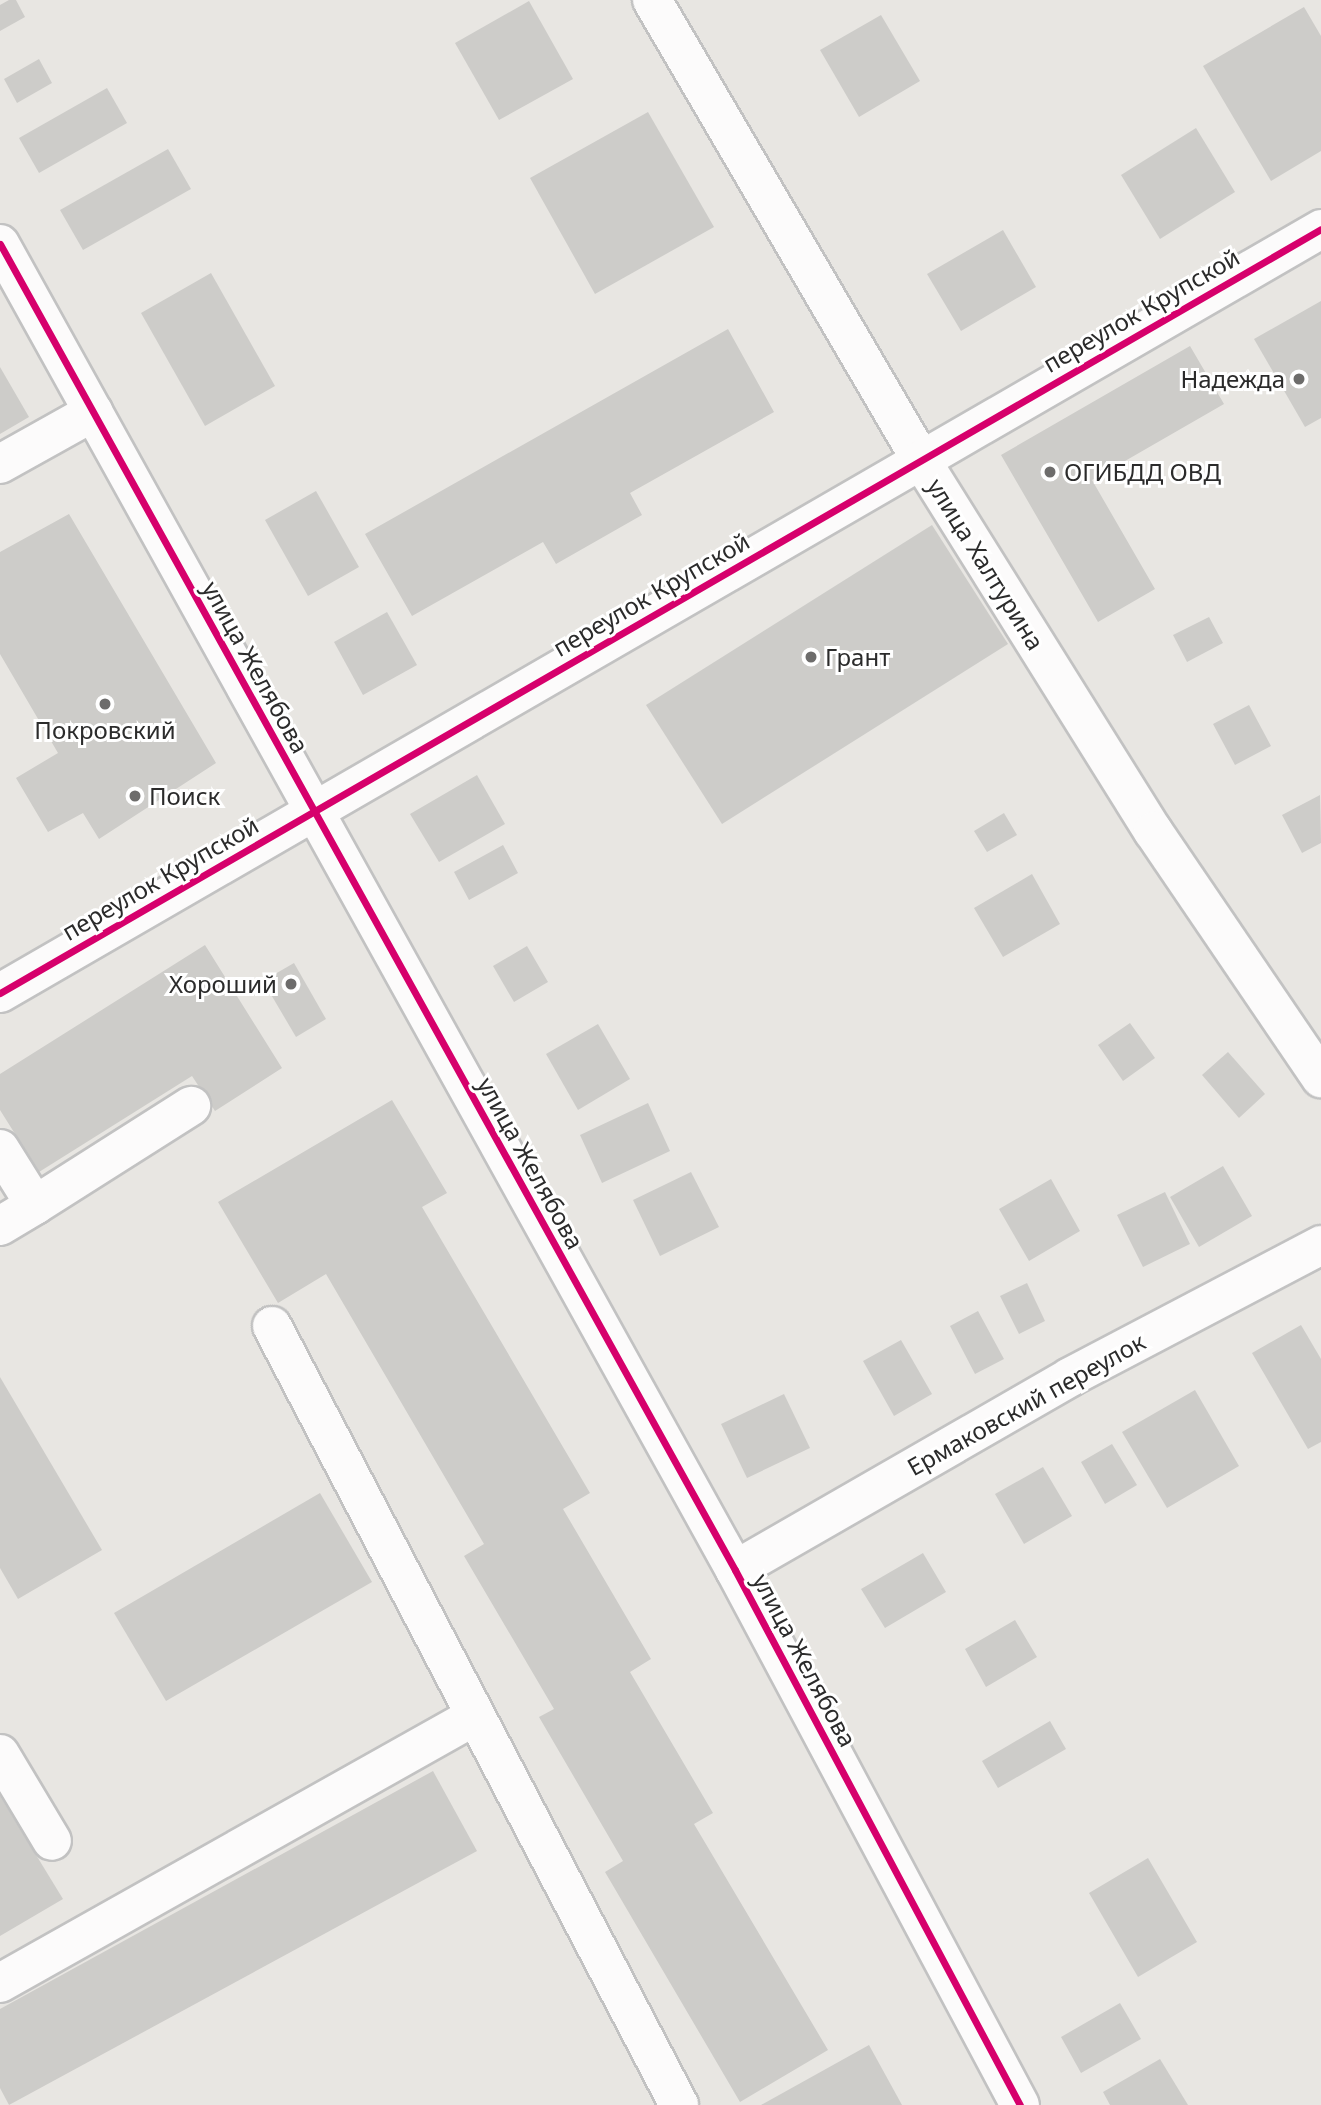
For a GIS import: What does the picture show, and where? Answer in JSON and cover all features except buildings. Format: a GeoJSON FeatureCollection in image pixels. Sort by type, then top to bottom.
{"type":"FeatureCollection","features":[{"type":"Feature","properties":{"kind":"street","name":"улица Халтурина"},"geometry":{"type":"LineString","coordinates":[[652,0],[921,460],[1153,831],[1321,1078]]}},
{"type":"Feature","properties":{"kind":"street","name":"переулок Крупской"},"geometry":{"type":"LineString","coordinates":[[0,993],[1321,229]]}},
{"type":"Feature","properties":{"kind":"street","name":"улица Желябова"},"geometry":{"type":"LineString","coordinates":[[0,244],[735,1570],[1020,2105]]}},
{"type":"Feature","properties":{"kind":"street"},"geometry":{"type":"LineString","coordinates":[[0,464],[93,412]]}},
{"type":"Feature","properties":{"kind":"street"},"geometry":{"type":"LineString","coordinates":[[0,1226],[191,1106]]}},
{"type":"Feature","properties":{"kind":"street"},"geometry":{"type":"LineString","coordinates":[[0,1149],[35,1205]]}},
{"type":"Feature","properties":{"kind":"street","name":"Ермаковский переулок"},"geometry":{"type":"LineString","coordinates":[[735,1570],[1070,1377],[1321,1245]]}},
{"type":"Feature","properties":{"kind":"street"},"geometry":{"type":"LineString","coordinates":[[272,1326],[679,2105]]}},
{"type":"Feature","properties":{"kind":"street"},"geometry":{"type":"LineString","coordinates":[[0,1983],[475,1716]]}},
{"type":"Feature","properties":{"kind":"street"},"geometry":{"type":"LineString","coordinates":[[0,1754],[52,1841]]}},
{"type":"Feature","properties":{"kind":"cycle path"},"geometry":{"type":"LineString","coordinates":[[0,993],[1321,229]]}},
{"type":"Feature","properties":{"kind":"cycle path"},"geometry":{"type":"LineString","coordinates":[[0,244],[735,1570],[1020,2105]]}},
{"type":"Feature","properties":{"kind":"place","name":"Надежда"},"geometry":{"type":"Point","coordinates":[1299,379]}},
{"type":"Feature","properties":{"kind":"place","name":"ОГИБДД ОВД"},"geometry":{"type":"Point","coordinates":[1050,472]}},
{"type":"Feature","properties":{"kind":"place","name":"Грант"},"geometry":{"type":"Point","coordinates":[811,657]}},
{"type":"Feature","properties":{"kind":"place","name":"Покровский"},"geometry":{"type":"Point","coordinates":[105,704]}},
{"type":"Feature","properties":{"kind":"place","name":"Поиск"},"geometry":{"type":"Point","coordinates":[135,796]}},
{"type":"Feature","properties":{"kind":"place","name":"Хороший"},"geometry":{"type":"Point","coordinates":[291,984]}}]}
